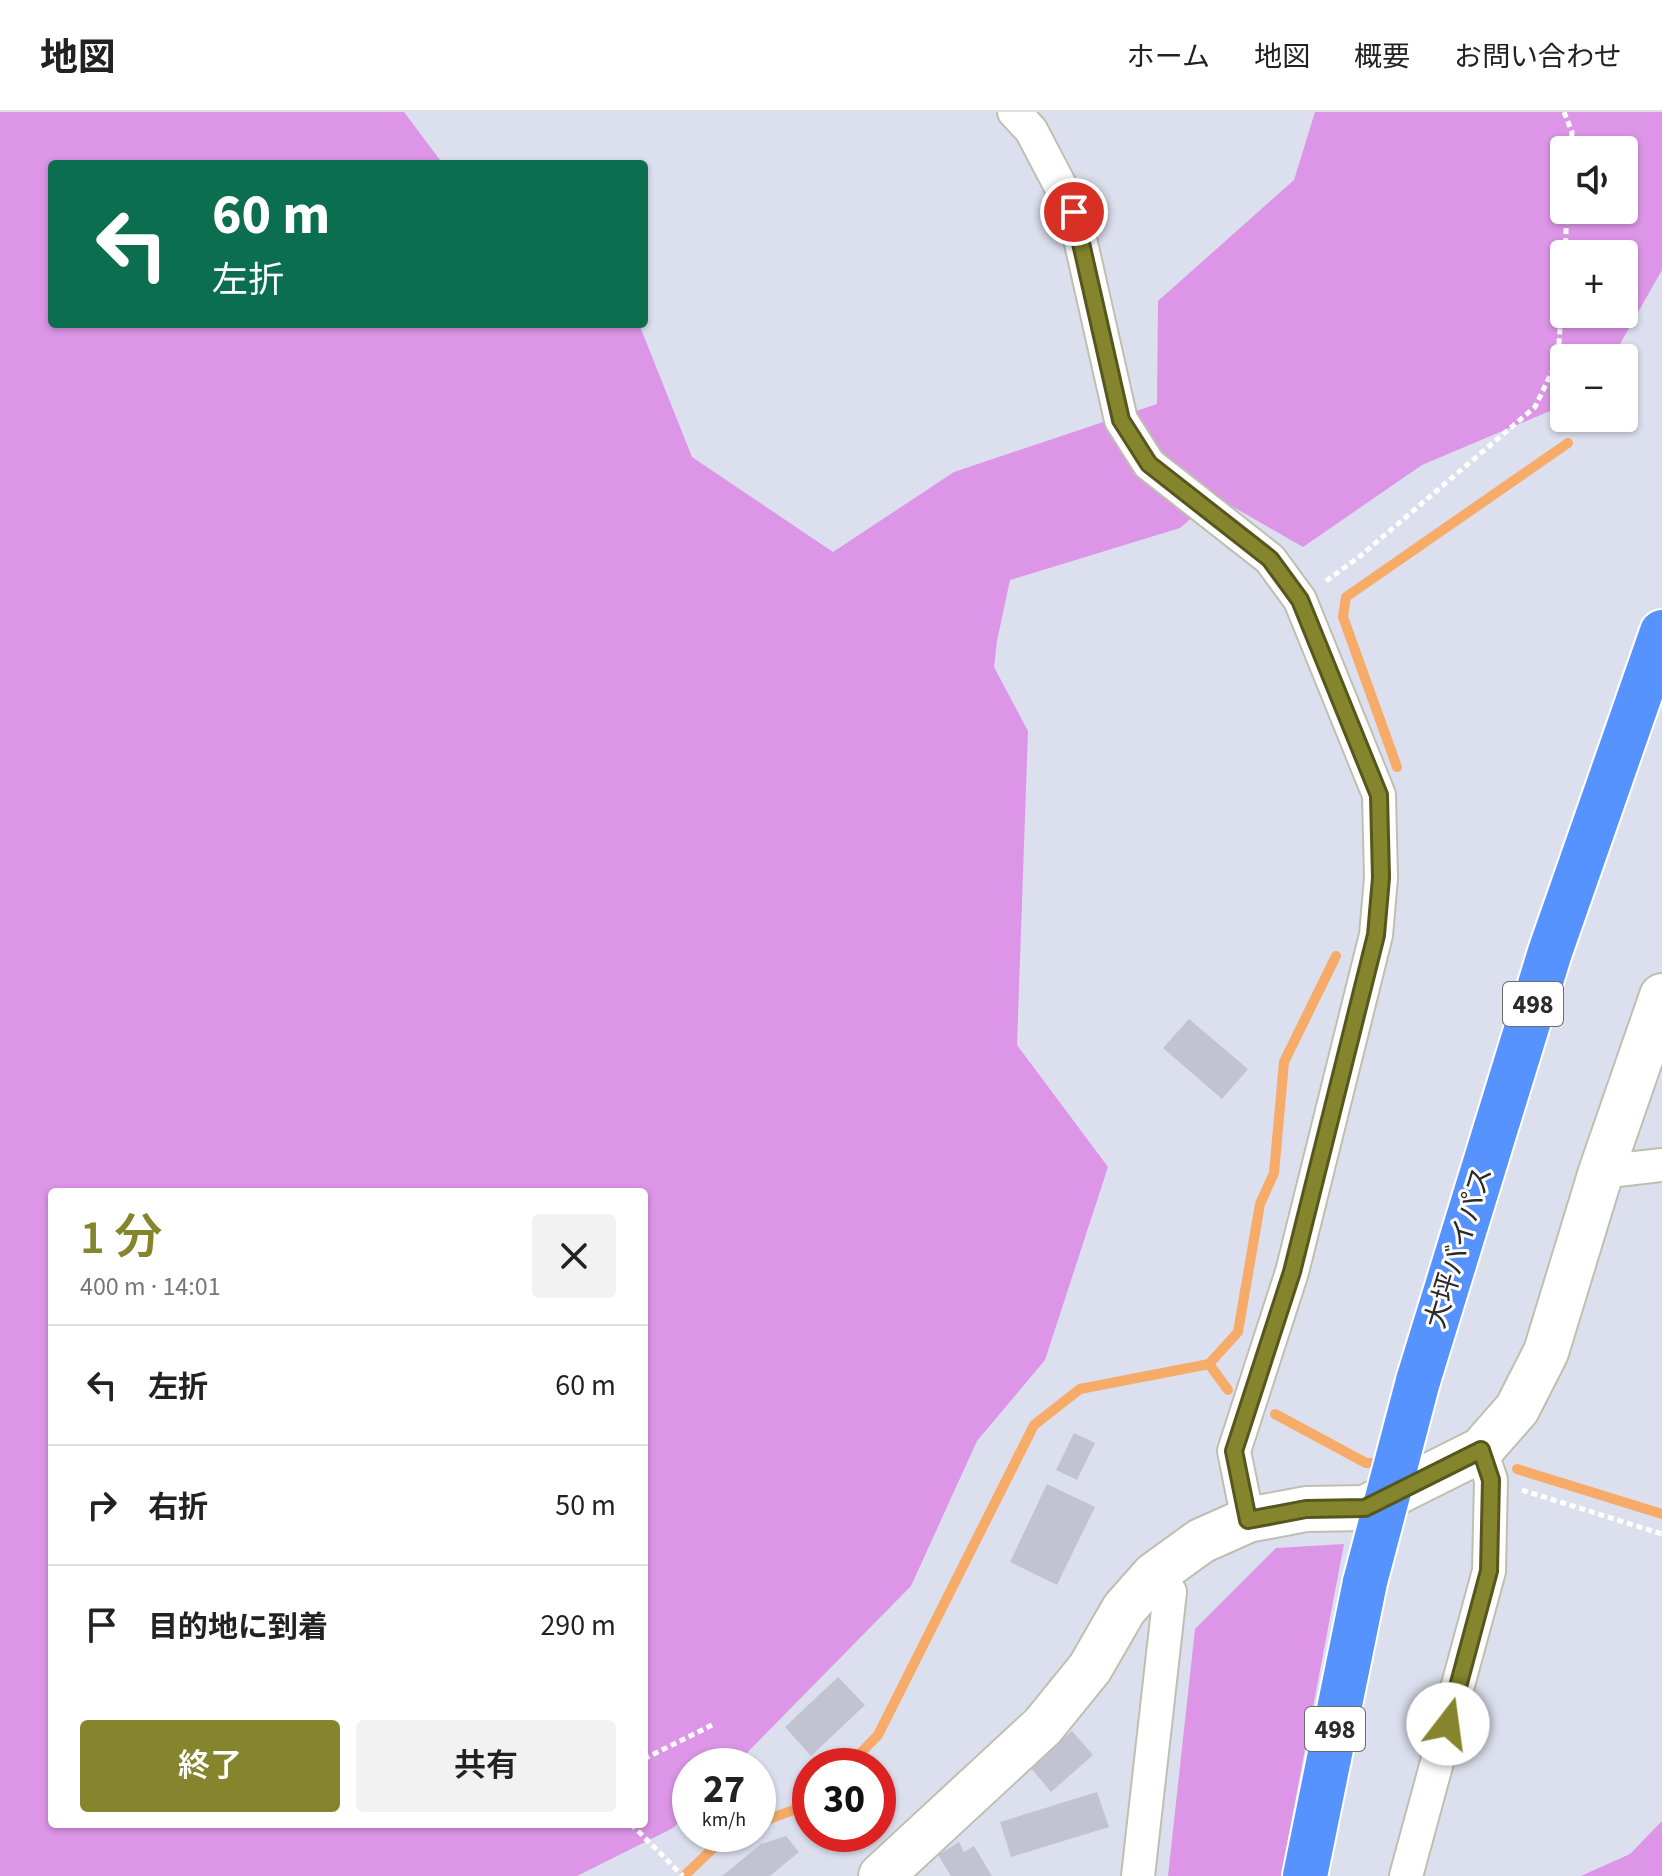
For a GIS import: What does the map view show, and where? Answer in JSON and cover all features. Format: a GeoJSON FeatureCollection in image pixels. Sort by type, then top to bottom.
{"type":"FeatureCollection","features":[{"type":"Feature","properties":{"kind":"highway","name":"大坪バイパス"},"geometry":{"type":"LineString","coordinates":[[1305,1876],[1365,1582],[1418,1381],[1550,952],[1662,632]]}},
{"type":"Feature","properties":{"kind":"street"},"geometry":{"type":"LineString","coordinates":[[1014,112],[1031,130],[1074,212],[1121,420],[1149,464],[1270,559],[1300,600],[1379,795],[1381,878],[1376,935],[1292,1272],[1234,1451],[1248,1520]]}},
{"type":"Feature","properties":{"kind":"street"},"geometry":{"type":"LineString","coordinates":[[1406,1876],[1489,1571],[1486,1465],[1546,1352],[1601,1172],[1662,996]]}},
{"type":"Feature","properties":{"kind":"street"},"geometry":{"type":"LineString","coordinates":[[1601,1172],[1662,1165]]}},
{"type":"Feature","properties":{"kind":"street"},"geometry":{"type":"LineString","coordinates":[[881,1876],[1043,1726],[1090,1668],[1124,1609],[1154,1575],[1201,1541],[1248,1520],[1306,1509],[1365,1508],[1486,1465]]}},
{"type":"Feature","properties":{"kind":"street"},"geometry":{"type":"LineString","coordinates":[[1138,1876],[1170,1592],[1154,1575]]}},
{"type":"Feature","properties":{"kind":"path"},"geometry":{"type":"LineString","coordinates":[[1564,112],[1572,136]]}},
{"type":"Feature","properties":{"kind":"path"},"geometry":{"type":"LineString","coordinates":[[1300,600],[1359,557],[1535,407],[1558,359],[1560,328]]}},
{"type":"Feature","properties":{"kind":"path"},"geometry":{"type":"LineString","coordinates":[[1486,1465],[1662,1534]]}},
{"type":"Feature","properties":{"kind":"path"},"geometry":{"type":"LineString","coordinates":[[648,1757],[714,1724]]}},
{"type":"Feature","properties":{"kind":"path"},"geometry":{"type":"LineString","coordinates":[[635,1828],[683,1876]]}},
{"type":"Feature","properties":{"kind":"shaded area"},"geometry":{"type":"Polygon","coordinates":[[[0,112],[404,112],[440,160],[48,160],[48,328],[641,328],[692,457],[833,552],[954,472],[1157,404],[1158,301],[1294,180],[1315,112],[1662,112],[1662,270],[1638,312],[1638,240],[1550,240],[1550,328],[1629,328],[1620,344],[1550,344],[1550,411],[1422,465],[1303,547],[1216,497],[1180,528],[1010,580],[994,667],[1028,731],[1017,1045],[1108,1167],[1045,1360],[977,1441],[911,1586],[752,1748],[672,1748],[672,1828],[577,1876],[0,1876],[0,112]]]}},
{"type":"Feature","properties":{"kind":"shaded area"},"geometry":{"type":"Polygon","coordinates":[[[1344,1544],[1281,1876],[1168,1876],[1195,1629],[1276,1548],[1344,1544]]]}},
{"type":"Feature","properties":{"kind":"shaded area"},"geometry":{"type":"Polygon","coordinates":[[[1662,1821],[1662,1876],[1581,1876],[1630,1854],[1662,1821]]]}},
{"type":"Feature","properties":{"kind":"building"},"geometry":{"type":"Polygon","coordinates":[[[1189,1019],[1248,1069],[1222,1099],[1163,1048],[1189,1019]]]}},
{"type":"Feature","properties":{"kind":"building"},"geometry":{"type":"Polygon","coordinates":[[[1074,1433],[1095,1443],[1077,1480],[1056,1470],[1074,1433]]]}},
{"type":"Feature","properties":{"kind":"building"},"geometry":{"type":"Polygon","coordinates":[[[1047,1484],[1095,1507],[1057,1585],[1010,1562],[1047,1484]]]}},
{"type":"Feature","properties":{"kind":"building"},"geometry":{"type":"Polygon","coordinates":[[[838,1677],[865,1705],[819,1748],[804,1748],[785,1727],[838,1677]]]}},
{"type":"Feature","properties":{"kind":"building"},"geometry":{"type":"Polygon","coordinates":[[[1072,1731],[1093,1755],[1051,1792],[1030,1767],[1072,1731]]]}},
{"type":"Feature","properties":{"kind":"building"},"geometry":{"type":"Polygon","coordinates":[[[1097,1792],[1109,1827],[1011,1857],[1000,1822],[1097,1792]]]}},
{"type":"Feature","properties":{"kind":"building"},"geometry":{"type":"Polygon","coordinates":[[[786,1836],[792,1843],[792,1852],[799,1852],[770,1876],[722,1876],[751,1852],[776,1852],[776,1839],[786,1836]]]}},
{"type":"Feature","properties":{"kind":"building"},"geometry":{"type":"Polygon","coordinates":[[[959,1842],[964,1852],[974,1846],[992,1876],[951,1876],[938,1855],[959,1842]]]}},
{"type":"Feature","properties":{"kind":"waterway"},"geometry":{"type":"LineString","coordinates":[[1397,767],[1343,617],[1346,597],[1568,443]]}},
{"type":"Feature","properties":{"kind":"waterway"},"geometry":{"type":"LineString","coordinates":[[865,1748],[878,1735],[1034,1425],[1080,1389],[1209,1364],[1238,1332],[1260,1204],[1274,1173],[1284,1062],[1336,956]]}},
{"type":"Feature","properties":{"kind":"waterway"},"geometry":{"type":"LineString","coordinates":[[1209,1364],[1228,1390]]}},
{"type":"Feature","properties":{"kind":"waterway"},"geometry":{"type":"LineString","coordinates":[[1275,1414],[1366,1463],[1385,1463]]}},
{"type":"Feature","properties":{"kind":"waterway"},"geometry":{"type":"LineString","coordinates":[[1517,1469],[1662,1514]]}},
{"type":"Feature","properties":{"kind":"waterway"},"geometry":{"type":"LineString","coordinates":[[776,1816],[792,1811]]}},
{"type":"Feature","properties":{"kind":"waterway"},"geometry":{"type":"LineString","coordinates":[[684,1876],[709,1852]]}},
{"type":"Feature","properties":{"kind":"route"},"geometry":{"type":"LineString","coordinates":[[1074,212],[1121,420],[1149,464],[1270,559],[1300,600],[1379,795],[1381,878],[1376,935],[1292,1272],[1234,1451],[1248,1520],[1306,1509],[1365,1508],[1481,1450],[1491,1480],[1489,1571],[1448,1724]]}}]}
